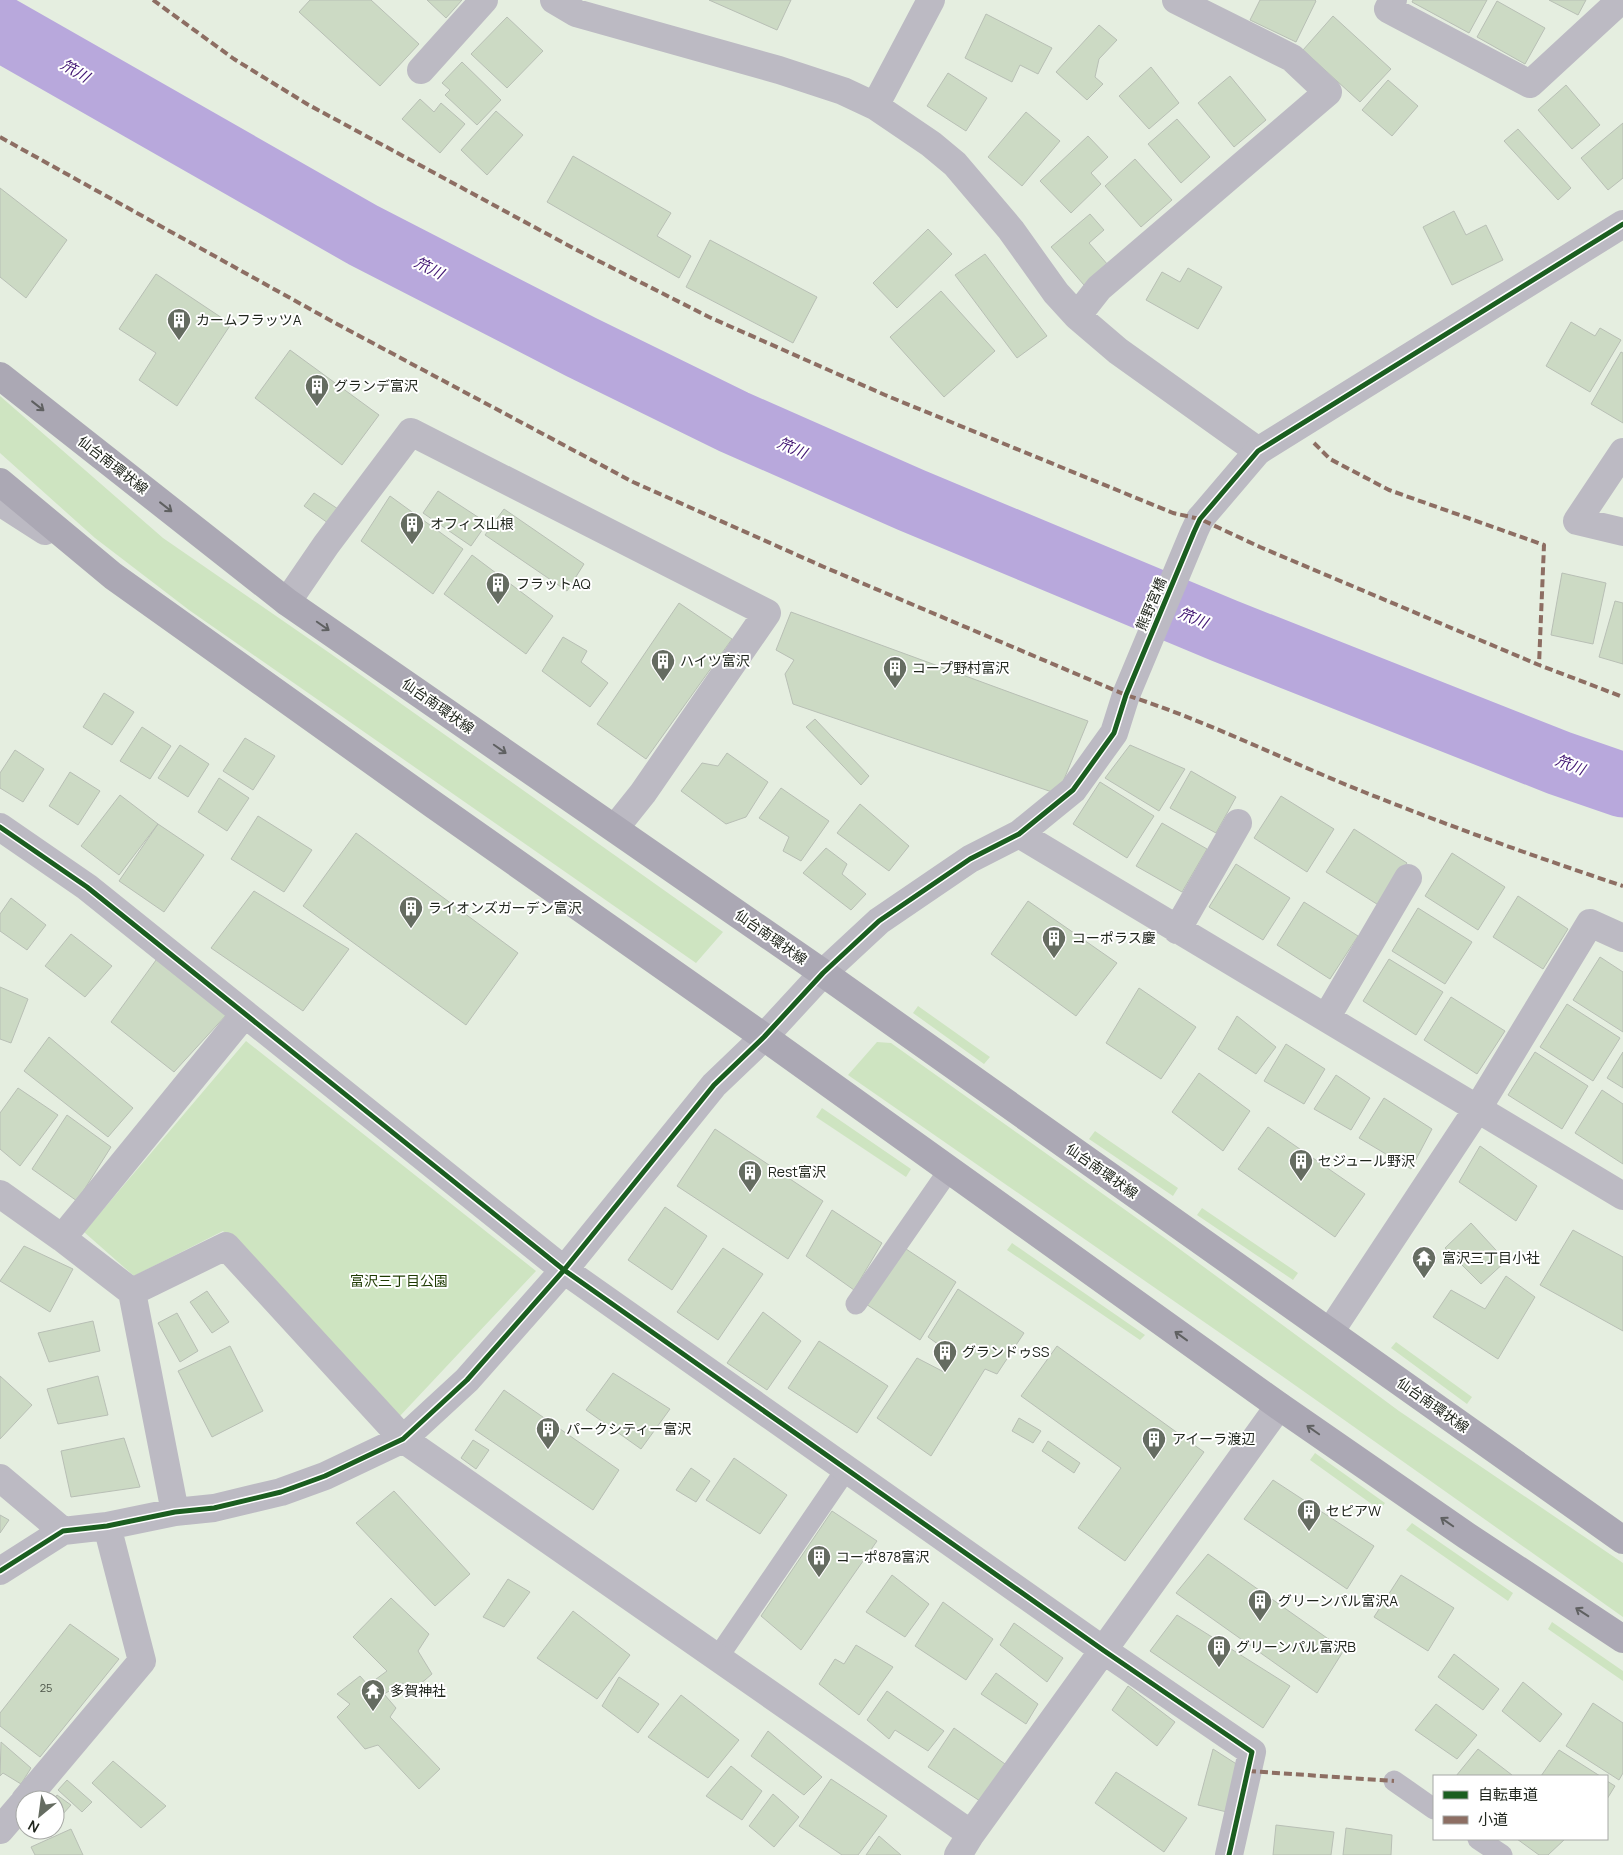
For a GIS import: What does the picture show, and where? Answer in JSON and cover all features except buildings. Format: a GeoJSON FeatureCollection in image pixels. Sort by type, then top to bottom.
{"type":"FeatureCollection","features":[{"type":"Feature","properties":{"kind":"main road","name":"仙台南環状線"},"geometry":{"type":"LineString","coordinates":[[0,376],[287,602],[823,973],[1623,1540]]}},
{"type":"Feature","properties":{"kind":"main road"},"geometry":{"type":"LineString","coordinates":[[0,482],[113,576],[434,805],[764,1037],[1279,1406],[1467,1536],[1623,1639]]}},
{"type":"Feature","properties":{"kind":"street"},"geometry":{"type":"LineString","coordinates":[[421,70],[484,0]]}},
{"type":"Feature","properties":{"kind":"street"},"geometry":{"type":"LineString","coordinates":[[554,0],[576,13],[779,70],[843,91],[875,106],[931,144],[956,164],[1011,230],[1056,293],[1077,316],[1118,351],[1258,451]]}},
{"type":"Feature","properties":{"kind":"street"},"geometry":{"type":"LineString","coordinates":[[875,106],[931,0]]}},
{"type":"Feature","properties":{"kind":"street"},"geometry":{"type":"LineString","coordinates":[[1077,316],[1100,288],[1328,92],[1292,58],[1176,0]]}},
{"type":"Feature","properties":{"kind":"street"},"geometry":{"type":"LineString","coordinates":[[1393,0],[1388,9],[1530,84],[1621,0]]}},
{"type":"Feature","properties":{"kind":"street","name":"熊野宮橋"},"geometry":{"type":"LineString","coordinates":[[63,1531],[107,1526],[175,1512],[214,1508],[281,1492],[325,1476],[403,1438],[467,1380],[564,1270],[714,1085],[764,1037],[823,973],[879,921],[970,859],[1019,834],[1073,790],[1114,733],[1130,684],[1197,526],[1258,451],[1623,224]]}},
{"type":"Feature","properties":{"kind":"street"},"geometry":{"type":"LineString","coordinates":[[287,602],[326,544],[410,432],[767,613],[643,792],[615,828]]}},
{"type":"Feature","properties":{"kind":"street"},"geometry":{"type":"LineString","coordinates":[[1623,452],[1577,521],[1623,532]]}},
{"type":"Feature","properties":{"kind":"street"},"geometry":{"type":"LineString","coordinates":[[0,502],[113,576]]}},
{"type":"Feature","properties":{"kind":"street"},"geometry":{"type":"LineString","coordinates":[[1177,930],[1238,823]]}},
{"type":"Feature","properties":{"kind":"street"},"geometry":{"type":"LineString","coordinates":[[0,827],[87,887],[244,1015],[564,1270],[1102,1650],[1252,1752],[1229,1855]]}},
{"type":"Feature","properties":{"kind":"street"},"geometry":{"type":"LineString","coordinates":[[1019,834],[1623,1196]]}},
{"type":"Feature","properties":{"kind":"street"},"geometry":{"type":"LineString","coordinates":[[1326,1018],[1408,878]]}},
{"type":"Feature","properties":{"kind":"street"},"geometry":{"type":"LineString","coordinates":[[1330,1332],[1478,1108],[1590,923],[1623,938]]}},
{"type":"Feature","properties":{"kind":"street"},"geometry":{"type":"LineString","coordinates":[[62,1238],[244,1015]]}},
{"type":"Feature","properties":{"kind":"street"},"geometry":{"type":"LineString","coordinates":[[0,1194],[62,1238],[132,1292],[175,1512]]}},
{"type":"Feature","properties":{"kind":"street"},"geometry":{"type":"LineString","coordinates":[[132,1292],[226,1246],[403,1438],[718,1658],[964,1844],[1279,1406]]}},
{"type":"Feature","properties":{"kind":"street"},"geometry":{"type":"LineString","coordinates":[[0,1478],[63,1531],[0,1571]]}},
{"type":"Feature","properties":{"kind":"street"},"geometry":{"type":"LineString","coordinates":[[33,1790],[142,1661],[107,1526]]}},
{"type":"Feature","properties":{"kind":"street"},"geometry":{"type":"LineString","coordinates":[[0,1830],[15,1812]]}},
{"type":"Feature","properties":{"kind":"lane"},"geometry":{"type":"LineString","coordinates":[[856,1304],[949,1170]]}},
{"type":"Feature","properties":{"kind":"lane"},"geometry":{"type":"LineString","coordinates":[[718,1658],[846,1468]]}},
{"type":"Feature","properties":{"kind":"lane"},"geometry":{"type":"LineString","coordinates":[[1394,1781],[1433,1808]]}},
{"type":"Feature","properties":{"kind":"lane"},"geometry":{"type":"LineString","coordinates":[[1480,1840],[1502,1855]]}},
{"type":"Feature","properties":{"kind":"green space"},"geometry":{"type":"Polygon","coordinates":[[[0,396],[163,538],[331,654],[723,932],[696,963],[189,610],[95,538],[0,453],[0,396]]]}},
{"type":"Feature","properties":{"kind":"green space"},"geometry":{"type":"Polygon","coordinates":[[[918,1006],[990,1057],[984,1064],[913,1013],[918,1006]]]}},
{"type":"Feature","properties":{"kind":"green space","name":"富沢三丁目公園"},"geometry":{"type":"Polygon","coordinates":[[[246,1041],[536,1271],[399,1417],[223,1231],[134,1276],[84,1232],[246,1041]]]}},
{"type":"Feature","properties":{"kind":"green space"},"geometry":{"type":"Polygon","coordinates":[[[877,1042],[891,1043],[1166,1239],[1399,1411],[1623,1563],[1623,1617],[1282,1376],[848,1075],[877,1042]]]}},
{"type":"Feature","properties":{"kind":"green space"},"geometry":{"type":"Polygon","coordinates":[[[822,1108],[911,1169],[906,1177],[816,1117],[822,1108]]]}},
{"type":"Feature","properties":{"kind":"green space"},"geometry":{"type":"Polygon","coordinates":[[[1095,1131],[1178,1188],[1173,1196],[1089,1139],[1095,1131]]]}},
{"type":"Feature","properties":{"kind":"green space"},"geometry":{"type":"Polygon","coordinates":[[[1202,1208],[1298,1273],[1293,1280],[1197,1215],[1202,1208]]]}},
{"type":"Feature","properties":{"kind":"green space"},"geometry":{"type":"Polygon","coordinates":[[[1012,1243],[1145,1335],[1140,1340],[1007,1250],[1012,1243]]]}},
{"type":"Feature","properties":{"kind":"green space"},"geometry":{"type":"Polygon","coordinates":[[[1396,1342],[1472,1397],[1467,1404],[1391,1348],[1396,1342]]]}},
{"type":"Feature","properties":{"kind":"green space"},"geometry":{"type":"Polygon","coordinates":[[[1315,1453],[1385,1503],[1380,1510],[1310,1460],[1315,1453]]]}},
{"type":"Feature","properties":{"kind":"green space"},"geometry":{"type":"Polygon","coordinates":[[[1412,1523],[1513,1593],[1508,1601],[1406,1530],[1412,1523]]]}},
{"type":"Feature","properties":{"kind":"green space"},"geometry":{"type":"Polygon","coordinates":[[[1552,1622],[1623,1671],[1623,1681],[1548,1629],[1552,1622]]]}},
{"type":"Feature","properties":{"kind":"waterway","name":"笊川"},"geometry":{"type":"LineString","coordinates":[[0,28],[363,235],[581,347],[734,422],[911,500],[1225,631],[1559,763],[1623,785]]}},
{"type":"Feature","properties":{"kind":"marked path"},"geometry":{"type":"LineString","coordinates":[[153,0],[234,59],[307,104],[573,248],[709,317],[885,395],[1173,513],[1200,519],[1260,547],[1539,665],[1623,697]]}},
{"type":"Feature","properties":{"kind":"marked path"},"geometry":{"type":"LineString","coordinates":[[0,137],[337,324],[633,482],[824,567],[1126,695],[1216,729],[1334,780],[1493,841],[1623,886]]}},
{"type":"Feature","properties":{"kind":"marked path"},"geometry":{"type":"LineString","coordinates":[[1314,443],[1330,459],[1389,490],[1544,545],[1539,665]]}},
{"type":"Feature","properties":{"kind":"marked path"},"geometry":{"type":"LineString","coordinates":[[1248,1771],[1394,1781]]}},
{"type":"Feature","properties":{"kind":"cycle path"},"geometry":{"type":"LineString","coordinates":[[0,1571],[63,1531],[107,1526],[175,1512],[214,1508],[281,1492],[325,1476],[403,1439],[467,1380],[564,1270],[714,1085],[764,1037],[823,973],[879,921],[970,859],[1019,834],[1073,790],[1114,733],[1126,695],[1200,519],[1258,451],[1623,224]]}},
{"type":"Feature","properties":{"kind":"cycle path"},"geometry":{"type":"LineString","coordinates":[[0,827],[87,887],[564,1270],[1103,1650],[1252,1752],[1229,1855]]}},
{"type":"Feature","properties":{"kind":"place","name":"カームフラッツA"},"geometry":{"type":"Point","coordinates":[179,341]}},
{"type":"Feature","properties":{"kind":"place","name":"グランデ富沢"},"geometry":{"type":"Point","coordinates":[317,407]}},
{"type":"Feature","properties":{"kind":"place","name":"オフィス山根"},"geometry":{"type":"Point","coordinates":[412,545]}},
{"type":"Feature","properties":{"kind":"place","name":"フラットAQ"},"geometry":{"type":"Point","coordinates":[498,605]}},
{"type":"Feature","properties":{"kind":"place","name":"ハイツ富沢"},"geometry":{"type":"Point","coordinates":[663,682]}},
{"type":"Feature","properties":{"kind":"place","name":"コープ野村富沢"},"geometry":{"type":"Point","coordinates":[895,689]}},
{"type":"Feature","properties":{"kind":"place","name":"ライオンズガーデン富沢"},"geometry":{"type":"Point","coordinates":[411,929]}},
{"type":"Feature","properties":{"kind":"place","name":"コーポラス慶"},"geometry":{"type":"Point","coordinates":[1054,959]}},
{"type":"Feature","properties":{"kind":"place","name":"セジュール野沢"},"geometry":{"type":"Point","coordinates":[1301,1182]}},
{"type":"Feature","properties":{"kind":"place","name":"Rest富沢"},"geometry":{"type":"Point","coordinates":[750,1193]}},
{"type":"Feature","properties":{"kind":"place","name":"富沢三丁目小社"},"geometry":{"type":"Point","coordinates":[1424,1279]}},
{"type":"Feature","properties":{"kind":"place","name":"グランドゥSS"},"geometry":{"type":"Point","coordinates":[945,1373]}},
{"type":"Feature","properties":{"kind":"place","name":"パークシティー富沢"},"geometry":{"type":"Point","coordinates":[548,1450]}},
{"type":"Feature","properties":{"kind":"place","name":"アイーラ渡辺"},"geometry":{"type":"Point","coordinates":[1154,1460]}},
{"type":"Feature","properties":{"kind":"place","name":"セピアW"},"geometry":{"type":"Point","coordinates":[1309,1532]}},
{"type":"Feature","properties":{"kind":"place","name":"コーポ878富沢"},"geometry":{"type":"Point","coordinates":[819,1578]}},
{"type":"Feature","properties":{"kind":"place","name":"グリーンパル富沢A"},"geometry":{"type":"Point","coordinates":[1260,1622]}},
{"type":"Feature","properties":{"kind":"place","name":"グリーンパル富沢B"},"geometry":{"type":"Point","coordinates":[1219,1668]}},
{"type":"Feature","properties":{"kind":"place","name":"多賀神社"},"geometry":{"type":"Point","coordinates":[373,1712]}}]}
